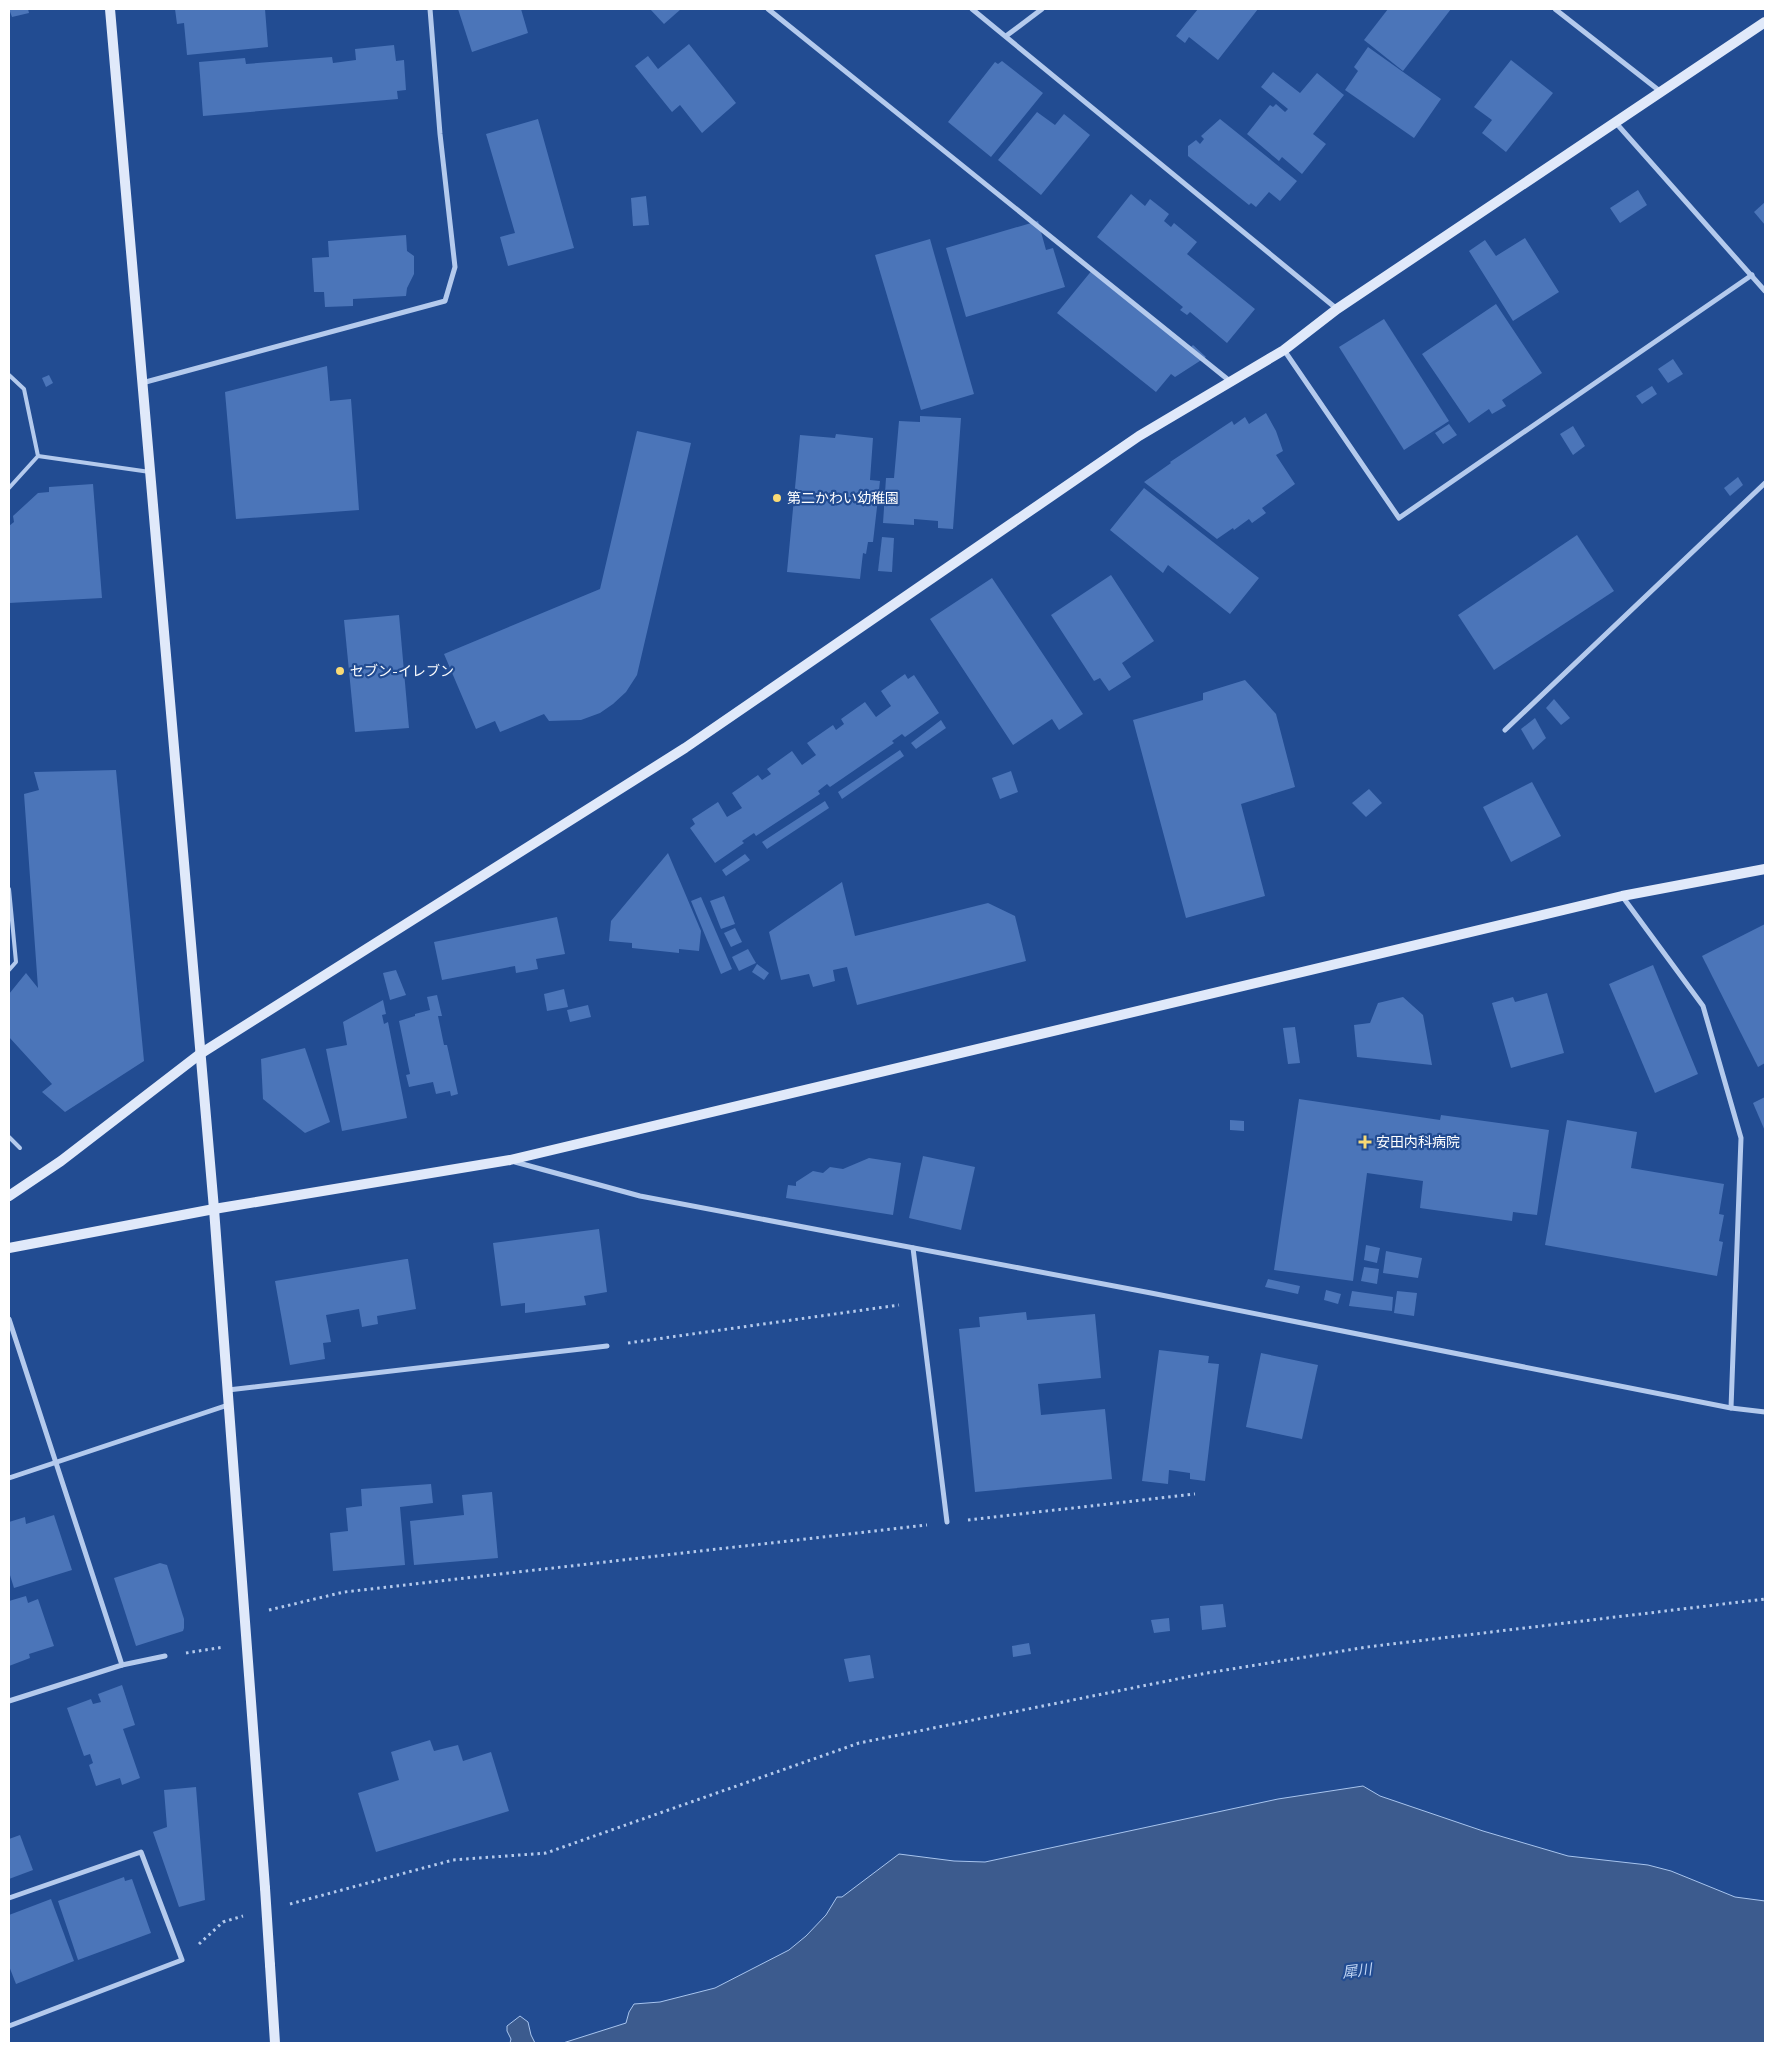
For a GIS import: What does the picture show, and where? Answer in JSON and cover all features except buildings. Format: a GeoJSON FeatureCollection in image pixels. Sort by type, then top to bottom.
{"type":"FeatureCollection","features":[{"type":"Feature","properties":{"kind":"street"},"geometry":{"type":"LineString","coordinates":[[110,9],[214,1209],[275,2043]]}},
{"type":"Feature","properties":{"kind":"street"},"geometry":{"type":"LineString","coordinates":[[142,384],[445,301],[454,267],[440,134],[430,9]]}},
{"type":"Feature","properties":{"kind":"street"},"geometry":{"type":"LineString","coordinates":[[768,9],[1231,382]]}},
{"type":"Feature","properties":{"kind":"street"},"geometry":{"type":"LineString","coordinates":[[972,9],[1337,309]]}},
{"type":"Feature","properties":{"kind":"street"},"geometry":{"type":"LineString","coordinates":[[1006,36],[1042,9]]}},
{"type":"Feature","properties":{"kind":"street"},"geometry":{"type":"LineString","coordinates":[[1555,9],[1661,92]]}},
{"type":"Feature","properties":{"kind":"street"},"geometry":{"type":"LineString","coordinates":[[9,1196],[61,1161],[200,1054],[685,748],[1139,436],[1284,350],[1337,309],[1765,22]]}},
{"type":"Feature","properties":{"kind":"street"},"geometry":{"type":"LineString","coordinates":[[1616,123],[1765,291]]}},
{"type":"Feature","properties":{"kind":"street"},"geometry":{"type":"LineString","coordinates":[[1284,350],[1399,518],[1752,275]]}},
{"type":"Feature","properties":{"kind":"street"},"geometry":{"type":"LineString","coordinates":[[1504,730],[1765,483]]}},
{"type":"Feature","properties":{"kind":"street"},"geometry":{"type":"LineString","coordinates":[[9,1248],[214,1209],[510,1160],[1622,896],[1765,869]]}},
{"type":"Feature","properties":{"kind":"street"},"geometry":{"type":"LineString","coordinates":[[1622,896],[1703,1006],[1741,1138],[1731,1408]]}},
{"type":"Feature","properties":{"kind":"street"},"geometry":{"type":"LineString","coordinates":[[510,1160],[640,1196],[1731,1408],[1765,1412]]}},
{"type":"Feature","properties":{"kind":"street"},"geometry":{"type":"LineString","coordinates":[[913,1248],[946,1522]]}},
{"type":"Feature","properties":{"kind":"street"},"geometry":{"type":"LineString","coordinates":[[9,1319],[122,1664]]}},
{"type":"Feature","properties":{"kind":"street"},"geometry":{"type":"LineString","coordinates":[[227,1390],[607,1346]]}},
{"type":"Feature","properties":{"kind":"street"},"geometry":{"type":"LineString","coordinates":[[9,1478],[228,1405]]}},
{"type":"Feature","properties":{"kind":"street"},"geometry":{"type":"LineString","coordinates":[[9,1702],[122,1664],[165,1656]]}},
{"type":"Feature","properties":{"kind":"street"},"geometry":{"type":"LineString","coordinates":[[9,1898],[141,1852],[182,1960],[9,2026]]}},
{"type":"Feature","properties":{"kind":"lane"},"geometry":{"type":"LineString","coordinates":[[9,375],[24,389],[38,456]]}},
{"type":"Feature","properties":{"kind":"lane"},"geometry":{"type":"LineString","coordinates":[[38,456],[150,472]]}},
{"type":"Feature","properties":{"kind":"lane"},"geometry":{"type":"LineString","coordinates":[[9,488],[38,456]]}},
{"type":"Feature","properties":{"kind":"lane"},"geometry":{"type":"LineString","coordinates":[[9,889],[16,962],[9,970]]}},
{"type":"Feature","properties":{"kind":"lane"},"geometry":{"type":"LineString","coordinates":[[9,1137],[20,1148]]}},
{"type":"Feature","properties":{"kind":"path"},"geometry":{"type":"LineString","coordinates":[[607,1346],[919,1302]]}},
{"type":"Feature","properties":{"kind":"path"},"geometry":{"type":"LineString","coordinates":[[244,1616],[344,1592],[1195,1494]]}},
{"type":"Feature","properties":{"kind":"path"},"geometry":{"type":"LineString","coordinates":[[280,1906],[453,1860],[546,1853],[859,1742],[1207,1673],[1367,1647],[1765,1599]]}},
{"type":"Feature","properties":{"kind":"path"},"geometry":{"type":"LineString","coordinates":[[165,1656],[246,1644]]}},
{"type":"Feature","properties":{"kind":"path"},"geometry":{"type":"LineString","coordinates":[[182,1960],[222,1922],[251,1914]]}},
{"type":"Feature","properties":{"kind":"water","name":"犀川"},"geometry":{"type":"Polygon","coordinates":[[[1363,1786],[1380,1796],[1483,1831],[1568,1856],[1648,1865],[1671,1871],[1735,1897],[1765,1901],[1765,2043],[563,2043],[626,2023],[629,2012],[634,2004],[660,2002],[715,1988],[789,1950],[806,1936],[826,1915],[837,1897],[842,1897],[899,1854],[954,1861],[985,1862],[1278,1799],[1363,1786]]]}},
{"type":"Feature","properties":{"kind":"water"},"geometry":{"type":"Polygon","coordinates":[[[520,2016],[528,2022],[535,2043],[510,2043],[511,2039],[507,2026],[520,2016]]]}},
{"type":"Feature","properties":{"kind":"place","name":"第二かわい幼稚園"},"geometry":{"type":"Point","coordinates":[777,498]}},
{"type":"Feature","properties":{"kind":"place","name":"セブン-イレブン"},"geometry":{"type":"Point","coordinates":[340,671]}},
{"type":"Feature","properties":{"kind":"place","name":"安田内科病院"},"geometry":{"type":"Point","coordinates":[1365,1142]}}]}
